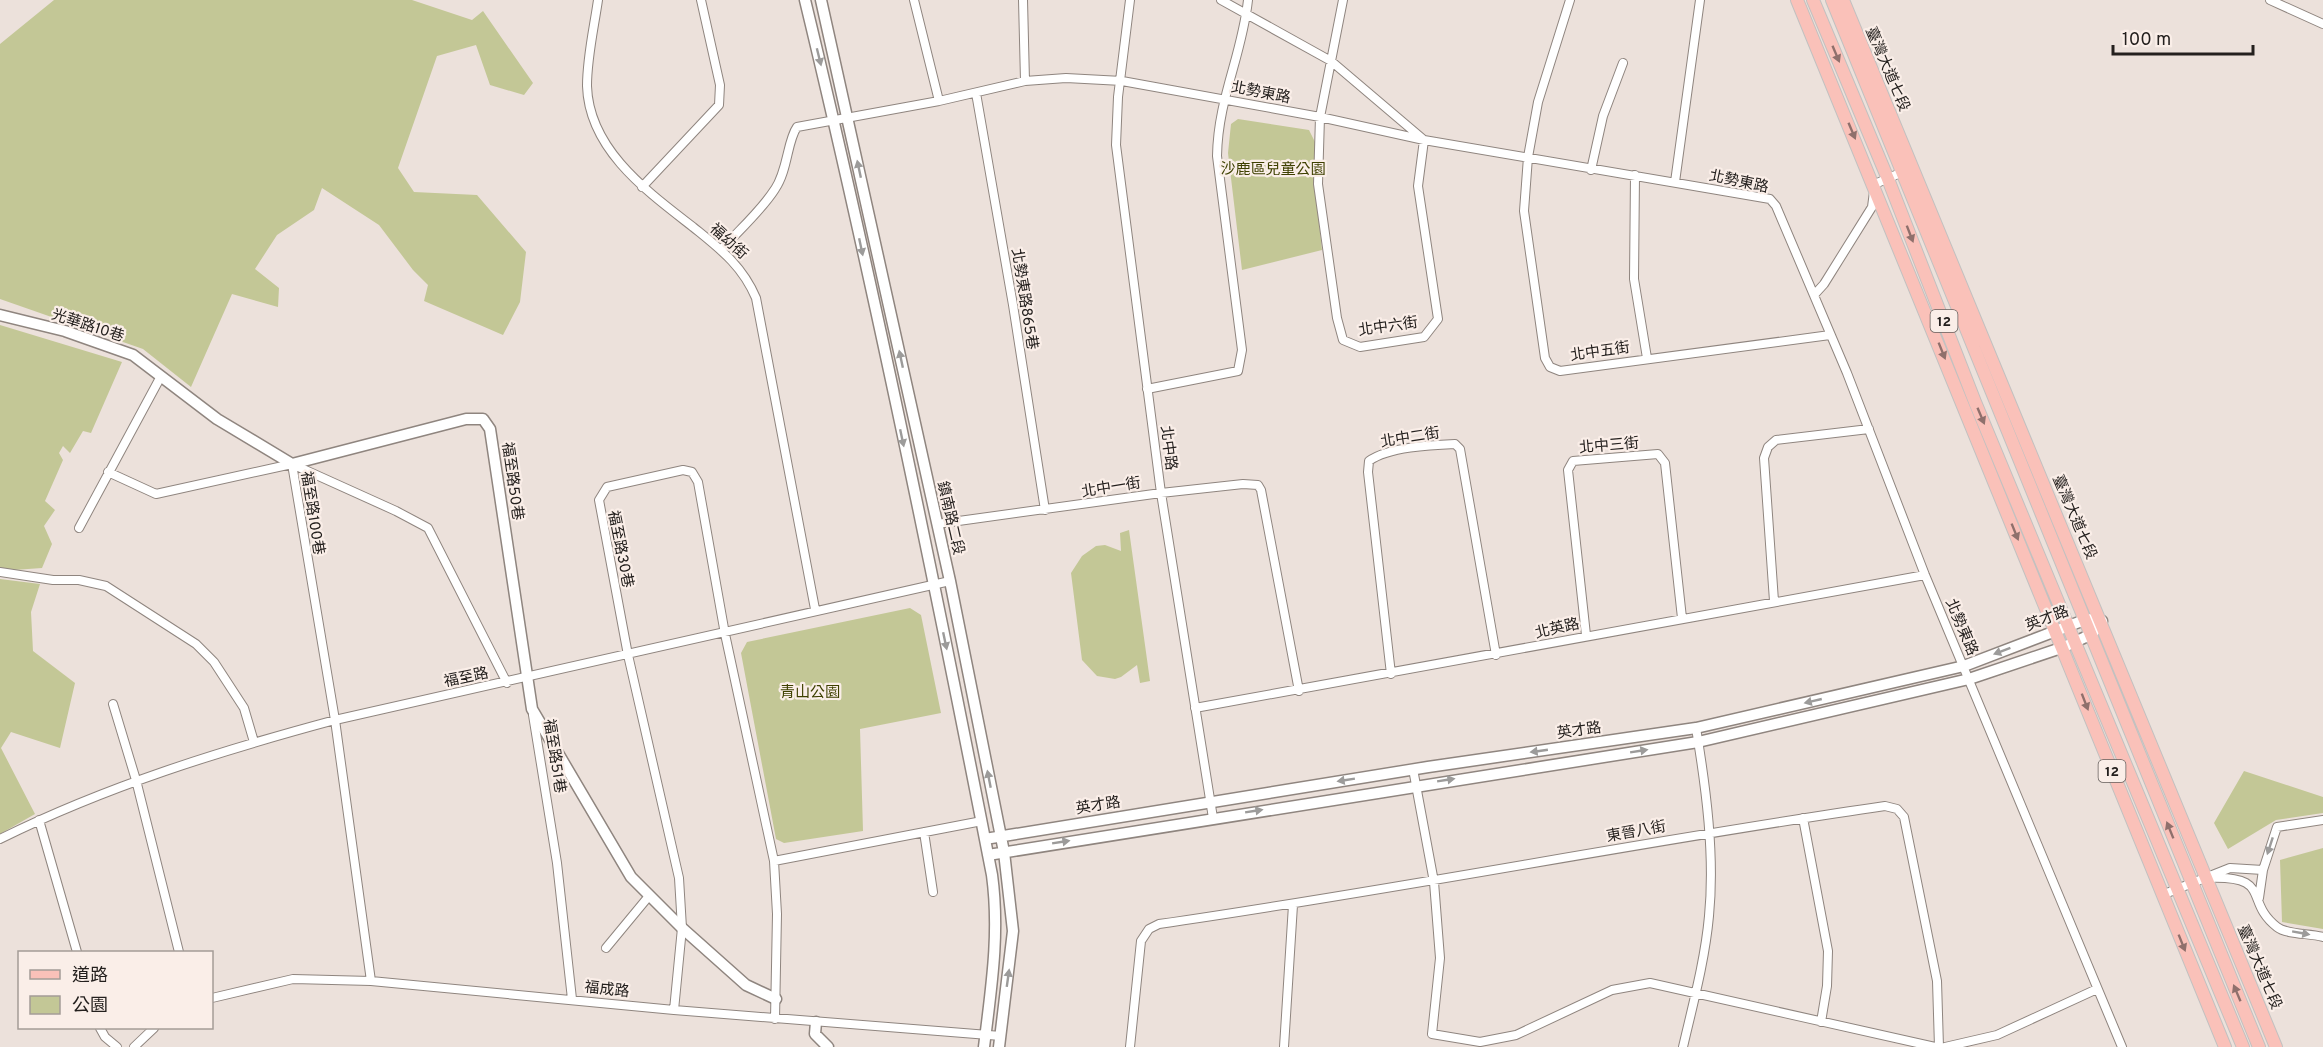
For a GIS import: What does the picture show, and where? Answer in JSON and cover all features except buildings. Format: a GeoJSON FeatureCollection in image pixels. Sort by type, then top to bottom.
{"type":"FeatureCollection","features":[{"type":"Feature","properties":{"kind":"main road","name":"12"},"geometry":{"type":"LineString","coordinates":[[1797,0],[1875,184],[2225,1047]]}},
{"type":"Feature","properties":{"kind":"main road","name":"12"},"geometry":{"type":"LineString","coordinates":[[1813,0],[1888,179],[1976,402],[2077,641],[2243,1047]]}},
{"type":"Feature","properties":{"kind":"main road","name":"臺灣大道七段"},"geometry":{"type":"LineString","coordinates":[[1832,0],[1908,170],[2102,621],[2276,1047]]}},
{"type":"Feature","properties":{"kind":"main road","name":"臺灣大道七段"},"geometry":{"type":"LineString","coordinates":[[1843,0],[1908,170],[2259,1047]]}},
{"type":"Feature","properties":{"kind":"main road"},"geometry":{"type":"LineString","coordinates":[[2095,640],[2102,621]]}},
{"type":"Feature","properties":{"kind":"main road"},"geometry":{"type":"LineString","coordinates":[[2064,647],[2083,656]]}},
{"type":"Feature","properties":{"kind":"street","name":"福幼街"},"geometry":{"type":"LineString","coordinates":[[598,0],[588,63],[587,89],[591,105],[612,154],[642,187],[721,250],[746,276],[756,298],[815,609]]}},
{"type":"Feature","properties":{"kind":"street"},"geometry":{"type":"LineString","coordinates":[[642,187],[719,105],[720,85],[701,0]]}},
{"type":"Feature","properties":{"kind":"street","name":"鎮南路二段"},"geometry":{"type":"LineString","coordinates":[[805,0],[834,121],[933,584],[988,855],[997,919],[996,957],[984,1047]]}},
{"type":"Feature","properties":{"kind":"street","name":"鎮南路二段"},"geometry":{"type":"LineString","coordinates":[[820,0],[950,580],[1004,852],[1013,931],[1000,1041]]}},
{"type":"Feature","properties":{"kind":"street"},"geometry":{"type":"LineString","coordinates":[[914,0],[939,101]]}},
{"type":"Feature","properties":{"kind":"street"},"geometry":{"type":"LineString","coordinates":[[1023,0],[1025,81]]}},
{"type":"Feature","properties":{"kind":"street","name":"北中路"},"geometry":{"type":"LineString","coordinates":[[1130,0],[1116,145],[1161,493],[1213,818]]}},
{"type":"Feature","properties":{"kind":"street"},"geometry":{"type":"LineString","coordinates":[[1221,0],[1331,61],[1424,140]]}},
{"type":"Feature","properties":{"kind":"street"},"geometry":{"type":"LineString","coordinates":[[1148,389],[1238,371],[1242,350],[1217,156],[1217,125],[1239,49],[1248,0]]}},
{"type":"Feature","properties":{"kind":"street"},"geometry":{"type":"LineString","coordinates":[[1320,117],[1344,0]]}},
{"type":"Feature","properties":{"kind":"street"},"geometry":{"type":"LineString","coordinates":[[1528,157],[1538,102],[1570,0]]}},
{"type":"Feature","properties":{"kind":"street"},"geometry":{"type":"LineString","coordinates":[[1675,182],[1700,0]]}},
{"type":"Feature","properties":{"kind":"street"},"geometry":{"type":"LineString","coordinates":[[2270,0],[2323,24]]}},
{"type":"Feature","properties":{"kind":"street"},"geometry":{"type":"LineString","coordinates":[[1592,170],[1603,116],[1623,63]]}},
{"type":"Feature","properties":{"kind":"street","name":"北勢東路"},"geometry":{"type":"LineString","coordinates":[[721,250],[775,189],[787,165],[793,133],[797,127],[939,101],[1025,81],[1066,78],[1122,81],[1320,117],[1424,140],[1770,199],[1776,206],[1814,295],[1925,575],[2122,1047]]}},
{"type":"Feature","properties":{"kind":"street","name":"北勢東路865巷"},"geometry":{"type":"LineString","coordinates":[[976,93],[1013,304],[1045,510]]}},
{"type":"Feature","properties":{"kind":"street","name":"北中六街"},"geometry":{"type":"LineString","coordinates":[[1320,117],[1318,184],[1337,318],[1343,340],[1360,347],[1424,337],[1438,319],[1418,186],[1424,140]]}},
{"type":"Feature","properties":{"kind":"street","name":"北中五街"},"geometry":{"type":"LineString","coordinates":[[1528,157],[1524,211],[1545,358],[1550,367],[1560,371],[1830,335]]}},
{"type":"Feature","properties":{"kind":"street"},"geometry":{"type":"LineString","coordinates":[[1814,295],[1824,284],[1872,207],[1875,184],[1908,170]]}},
{"type":"Feature","properties":{"kind":"street"},"geometry":{"type":"LineString","coordinates":[[1635,175],[1634,279],[1647,358]]}},
{"type":"Feature","properties":{"kind":"street","name":"光華路10巷"},"geometry":{"type":"LineString","coordinates":[[0,315],[65,331],[134,355],[160,378],[217,419],[292,464]]}},
{"type":"Feature","properties":{"kind":"street"},"geometry":{"type":"LineString","coordinates":[[79,528],[160,378]]}},
{"type":"Feature","properties":{"kind":"street","name":"福至路50巷"},"geometry":{"type":"LineString","coordinates":[[292,464],[466,419],[483,419],[490,429],[532,709]]}},
{"type":"Feature","properties":{"kind":"street"},"geometry":{"type":"LineString","coordinates":[[1774,602],[1764,458],[1768,447],[1776,440],[1869,429]]}},
{"type":"Feature","properties":{"kind":"street","name":"北中二街"},"geometry":{"type":"LineString","coordinates":[[1391,674],[1368,472],[1369,461],[1378,455],[1389,453],[1434,445],[1455,444],[1460,449],[1496,655]]}},
{"type":"Feature","properties":{"kind":"street","name":"北中三街"},"geometry":{"type":"LineString","coordinates":[[1586,635],[1568,470],[1572,461],[1658,454],[1665,463],[1682,618]]}},
{"type":"Feature","properties":{"kind":"street"},"geometry":{"type":"LineString","coordinates":[[292,464],[428,528],[507,683]]}},
{"type":"Feature","properties":{"kind":"street","name":"福至路100巷"},"geometry":{"type":"LineString","coordinates":[[108,472],[156,494],[292,464],[335,720],[371,981]]}},
{"type":"Feature","properties":{"kind":"street","name":"福至路30巷"},"geometry":{"type":"LineString","coordinates":[[674,1010],[681,928],[679,878],[628,655],[599,500],[607,487],[683,470],[692,472],[698,482],[725,633],[774,861],[777,914],[775,1018]]}},
{"type":"Feature","properties":{"kind":"street","name":"北中一街"},"geometry":{"type":"LineString","coordinates":[[937,524],[1161,493],[1243,484],[1258,485],[1261,490],[1299,691]]}},
{"type":"Feature","properties":{"kind":"street"},"geometry":{"type":"LineString","coordinates":[[0,572],[53,580],[79,580],[106,586],[196,644],[214,663],[244,708],[254,742]]}},
{"type":"Feature","properties":{"kind":"street","name":"北英路"},"geometry":{"type":"LineString","coordinates":[[1195,708],[1299,691],[1496,655],[1586,635],[1925,575]]}},
{"type":"Feature","properties":{"kind":"street","name":"福至路"},"geometry":{"type":"LineString","coordinates":[[0,839],[39,820],[136,780],[254,742],[335,720],[527,679],[725,633],[815,609],[950,580]]}},
{"type":"Feature","properties":{"kind":"street","name":"英才路"},"geometry":{"type":"LineString","coordinates":[[985,839],[1413,769],[1696,728],[1964,666],[2087,619],[2102,621]]}},
{"type":"Feature","properties":{"kind":"street","name":"英才路"},"geometry":{"type":"LineString","coordinates":[[988,855],[1416,785],[1698,742],[1969,679],[2077,641],[2095,640]]}},
{"type":"Feature","properties":{"kind":"street"},"geometry":{"type":"LineString","coordinates":[[113,704],[136,780],[179,951]]}},
{"type":"Feature","properties":{"kind":"street","name":"福至路51巷"},"geometry":{"type":"LineString","coordinates":[[532,709],[631,877],[681,928],[746,985],[776,999]]}},
{"type":"Feature","properties":{"kind":"street","name":"福至路51巷"},"geometry":{"type":"LineString","coordinates":[[532,709],[557,864],[572,999]]}},
{"type":"Feature","properties":{"kind":"street"},"geometry":{"type":"LineString","coordinates":[[1683,1047],[1709,917],[1711,880],[1696,728]]}},
{"type":"Feature","properties":{"kind":"street"},"geometry":{"type":"LineString","coordinates":[[1413,769],[1434,882],[1440,958],[1432,1034],[1480,1042],[1516,1035],[1612,990],[1650,983],[1937,1047]]}},
{"type":"Feature","properties":{"kind":"street","name":"東晉八街"},"geometry":{"type":"LineString","coordinates":[[1130,1047],[1139,950],[1144,936],[1159,924],[1434,882],[1708,832],[1886,806],[1897,809],[1904,817],[1937,981],[1937,1047]]}},
{"type":"Feature","properties":{"kind":"street"},"geometry":{"type":"LineString","coordinates":[[1803,818],[1828,951],[1827,986],[1821,1022]]}},
{"type":"Feature","properties":{"kind":"street"},"geometry":{"type":"LineString","coordinates":[[39,820],[77,951]]}},
{"type":"Feature","properties":{"kind":"street"},"geometry":{"type":"LineString","coordinates":[[2259,898],[2263,870],[2277,827],[2323,820]]}},
{"type":"Feature","properties":{"kind":"street"},"geometry":{"type":"LineString","coordinates":[[774,861],[982,821]]}},
{"type":"Feature","properties":{"kind":"street"},"geometry":{"type":"LineString","coordinates":[[924,832],[933,892]]}},
{"type":"Feature","properties":{"kind":"street"},"geometry":{"type":"LineString","coordinates":[[2162,895],[2230,868],[2263,870]]}},
{"type":"Feature","properties":{"kind":"street"},"geometry":{"type":"LineString","coordinates":[[2206,878],[2245,881],[2259,898],[2267,917],[2278,929],[2323,937]]}},
{"type":"Feature","properties":{"kind":"street"},"geometry":{"type":"LineString","coordinates":[[606,948],[649,896]]}},
{"type":"Feature","properties":{"kind":"street"},"geometry":{"type":"LineString","coordinates":[[1284,1047],[1293,905]]}},
{"type":"Feature","properties":{"kind":"street","name":"福成路"},"geometry":{"type":"LineString","coordinates":[[213,998],[293,980],[371,981],[674,1010],[985,1034],[1000,1041]]}},
{"type":"Feature","properties":{"kind":"street"},"geometry":{"type":"LineString","coordinates":[[1946,1047],[1997,1035],[2097,989]]}},
{"type":"Feature","properties":{"kind":"street"},"geometry":{"type":"LineString","coordinates":[[816,1022],[815,1034],[828,1047]]}},
{"type":"Feature","properties":{"kind":"street"},"geometry":{"type":"LineString","coordinates":[[101,1029],[105,1037],[117,1047]]}},
{"type":"Feature","properties":{"kind":"street"},"geometry":{"type":"LineString","coordinates":[[134,1047],[153,1029]]}},
{"type":"Feature","properties":{"kind":"green space"},"geometry":{"type":"Polygon","coordinates":[[[54,0],[412,0],[472,20],[483,11],[533,83],[524,95],[490,85],[476,45],[437,56],[398,168],[414,192],[477,195],[526,252],[520,302],[503,335],[424,301],[428,285],[413,270],[379,225],[322,188],[314,210],[277,235],[255,269],[279,288],[278,307],[232,294],[191,387],[143,349],[0,299],[0,44],[54,0]]]}},
{"type":"Feature","properties":{"kind":"green space","name":"沙鹿區兒童公園"},"geometry":{"type":"Polygon","coordinates":[[[1238,119],[1309,130],[1315,142],[1315,184],[1322,250],[1242,270],[1228,153],[1231,124],[1238,119]]]}},
{"type":"Feature","properties":{"kind":"green space"},"geometry":{"type":"Polygon","coordinates":[[[0,325],[122,362],[91,433],[83,431],[70,453],[63,446],[59,453],[63,460],[45,501],[55,510],[44,526],[52,544],[42,568],[0,571],[0,325]]]}},
{"type":"Feature","properties":{"kind":"green space"},"geometry":{"type":"Polygon","coordinates":[[[1129,530],[1150,681],[1140,683],[1137,665],[1115,679],[1097,676],[1082,660],[1071,573],[1082,556],[1096,546],[1105,545],[1121,551],[1120,533],[1129,530]]]}},
{"type":"Feature","properties":{"kind":"green space"},"geometry":{"type":"Polygon","coordinates":[[[0,579],[40,584],[31,612],[33,651],[75,683],[60,748],[11,732],[1,748],[35,814],[0,834],[0,579]]]}},
{"type":"Feature","properties":{"kind":"green space","name":"青山公園"},"geometry":{"type":"Polygon","coordinates":[[[910,608],[921,615],[941,713],[860,729],[863,831],[784,843],[776,839],[741,653],[747,642],[910,608]]]}},
{"type":"Feature","properties":{"kind":"green space"},"geometry":{"type":"Polygon","coordinates":[[[2244,771],[2323,797],[2323,813],[2276,820],[2228,849],[2214,823],[2244,771]]]}},
{"type":"Feature","properties":{"kind":"green space"},"geometry":{"type":"Polygon","coordinates":[[[2323,848],[2323,929],[2282,922],[2280,860],[2323,848]]]}}]}
